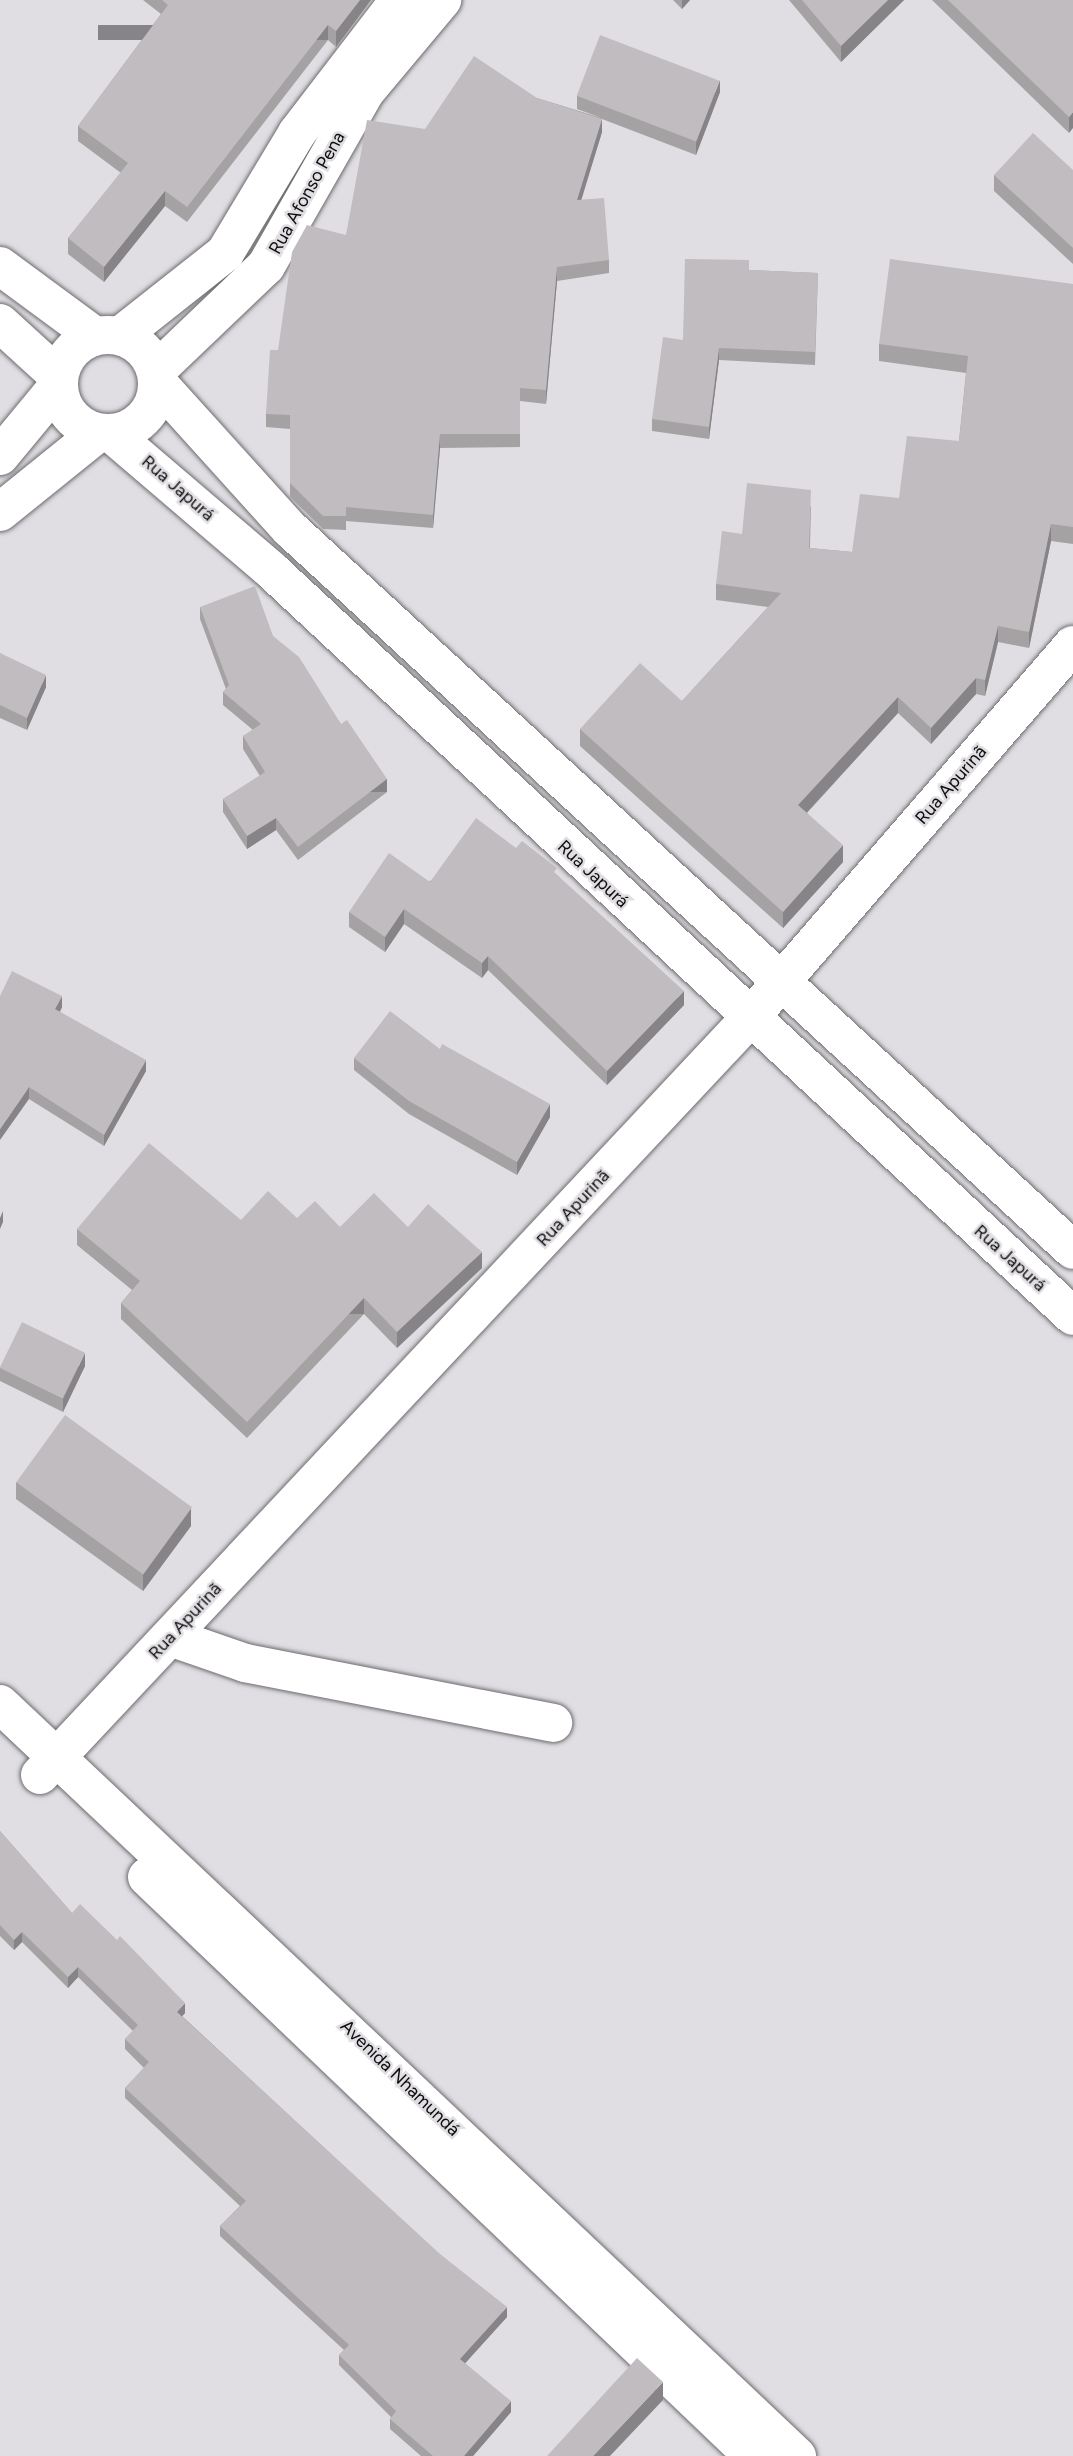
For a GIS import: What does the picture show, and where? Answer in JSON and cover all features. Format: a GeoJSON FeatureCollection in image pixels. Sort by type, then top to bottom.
{"type":"FeatureCollection","features":[{"type":"Feature","properties":{"kind":"street","name":"Rua Afonso Pena"},"geometry":{"type":"LineString","coordinates":[[157,377],[266,266],[355,80],[399,0]]}},
{"type":"Feature","properties":{"kind":"street","name":"Rua Afonso Pena"},"geometry":{"type":"LineString","coordinates":[[108,336],[225,253],[355,80],[442,0]]}},
{"type":"Feature","properties":{"kind":"street"},"geometry":{"type":"LineString","coordinates":[[0,266],[108,336],[149,355],[157,377],[290,529],[1073,1250]]}},
{"type":"Feature","properties":{"kind":"street"},"geometry":{"type":"LineString","coordinates":[[0,323],[58,381],[69,416],[105,433]]}},
{"type":"Feature","properties":{"kind":"street"},"geometry":{"type":"LineString","coordinates":[[0,456],[58,381],[78,344],[108,336]]}},
{"type":"Feature","properties":{"kind":"street"},"geometry":{"type":"LineString","coordinates":[[0,512],[105,433],[144,420],[157,377]]}},
{"type":"Feature","properties":{"kind":"street","name":"Rua Japurá"},"geometry":{"type":"LineString","coordinates":[[105,433],[271,570],[748,1020],[1073,1316]]}},
{"type":"Feature","properties":{"kind":"street","name":"Rua Apurinã"},"geometry":{"type":"LineString","coordinates":[[49,1766],[748,1020],[1073,645]]}},
{"type":"Feature","properties":{"kind":"street"},"geometry":{"type":"LineString","coordinates":[[170,1637],[245,1663],[553,1723]]}},
{"type":"Feature","properties":{"kind":"street","name":"Avenida Nhamundá"},"geometry":{"type":"LineString","coordinates":[[0,1704],[49,1766],[753,2456]]}},
{"type":"Feature","properties":{"kind":"street","name":"Avenida Nhamundá"},"geometry":{"type":"LineString","coordinates":[[0,1737],[49,1766],[797,2456]]}},
{"type":"Feature","properties":{"kind":"building"},"geometry":{"type":"Polygon","coordinates":[[[162,0],[360,0],[336,31],[328,25],[187,207],[165,191],[104,267],[68,238],[128,163],[78,126],[168,5],[162,0]]]}},
{"type":"Feature","properties":{"kind":"building"},"geometry":{"type":"Polygon","coordinates":[[[802,0],[888,0],[841,46],[802,0]]]}},
{"type":"Feature","properties":{"kind":"building"},"geometry":{"type":"Polygon","coordinates":[[[948,0],[1073,0],[1073,112],[1069,117],[948,0]]]}},
{"type":"Feature","properties":{"kind":"building"},"geometry":{"type":"Polygon","coordinates":[[[600,35],[719,81],[696,142],[577,96],[600,35]]]}},
{"type":"Feature","properties":{"kind":"building"},"geometry":{"type":"Polygon","coordinates":[[[474,56],[537,98],[602,119],[577,200],[604,198],[609,260],[557,267],[546,390],[520,388],[520,434],[440,434],[433,515],[346,507],[346,516],[323,516],[290,483],[290,415],[266,414],[270,350],[278,350],[292,252],[307,225],[346,235],[367,120],[425,129],[474,56]]]}},
{"type":"Feature","properties":{"kind":"building"},"geometry":{"type":"Polygon","coordinates":[[[1033,133],[1073,170],[1073,248],[994,175],[1033,133]]]}},
{"type":"Feature","properties":{"kind":"building"},"geometry":{"type":"Polygon","coordinates":[[[685,259],[749,260],[749,270],[818,273],[815,352],[719,348],[709,427],[652,419],[663,337],[683,340],[685,259]]]}},
{"type":"Feature","properties":{"kind":"building"},"geometry":{"type":"Polygon","coordinates":[[[890,259],[1073,284],[1073,527],[1051,524],[1029,632],[998,626],[985,680],[976,678],[931,728],[898,697],[798,805],[843,845],[783,912],[580,729],[640,663],[682,701],[781,593],[716,584],[722,531],[742,534],[747,483],[811,490],[809,548],[852,552],[860,494],[899,498],[907,436],[959,441],[968,356],[879,344],[890,259]]]}},
{"type":"Feature","properties":{"kind":"building"},"geometry":{"type":"Polygon","coordinates":[[[255,586],[273,636],[299,657],[341,724],[347,720],[387,779],[298,847],[276,818],[247,836],[223,799],[265,772],[243,736],[261,724],[223,692],[229,685],[200,607],[255,586]]]}},
{"type":"Feature","properties":{"kind":"building"},"geometry":{"type":"Polygon","coordinates":[[[0,653],[46,675],[27,718],[0,705],[0,653]]]}},
{"type":"Feature","properties":{"kind":"building"},"geometry":{"type":"Polygon","coordinates":[[[476,818],[516,848],[522,841],[557,868],[554,872],[684,991],[607,1071],[488,956],[482,963],[404,909],[385,937],[349,912],[389,853],[430,882],[476,818]]]}},
{"type":"Feature","properties":{"kind":"building"},"geometry":{"type":"Polygon","coordinates":[[[12,971],[62,996],[55,1009],[146,1060],[104,1135],[29,1087],[0,1129],[0,996],[12,971]]]}},
{"type":"Feature","properties":{"kind":"building"},"geometry":{"type":"Polygon","coordinates":[[[390,1011],[440,1049],[442,1044],[550,1104],[517,1162],[409,1101],[354,1058],[390,1011]]]}},
{"type":"Feature","properties":{"kind":"building"},"geometry":{"type":"Polygon","coordinates":[[[149,1143],[241,1220],[268,1191],[297,1218],[315,1201],[340,1227],[374,1193],[408,1227],[428,1204],[482,1252],[397,1332],[364,1298],[247,1422],[121,1303],[140,1281],[77,1229],[149,1143]]]}},
{"type":"Feature","properties":{"kind":"building"},"geometry":{"type":"Polygon","coordinates":[[[22,1322],[85,1353],[63,1399],[0,1368],[22,1322]]]}},
{"type":"Feature","properties":{"kind":"building"},"geometry":{"type":"Polygon","coordinates":[[[65,1415],[192,1507],[143,1574],[16,1482],[65,1415]]]}},
{"type":"Feature","properties":{"kind":"building"},"geometry":{"type":"Polygon","coordinates":[[[0,1831],[72,1913],[80,1904],[117,1940],[120,1936],[185,2003],[177,2012],[440,2254],[507,2307],[460,2359],[511,2401],[464,2456],[433,2456],[390,2419],[396,2411],[339,2355],[349,2345],[220,2226],[246,2201],[125,2088],[149,2062],[125,2039],[138,2025],[78,1967],[68,1977],[22,1932],[14,1940],[0,1925],[0,1831]]]}},
{"type":"Feature","properties":{"kind":"building"},"geometry":{"type":"Polygon","coordinates":[[[637,2358],[663,2382],[593,2456],[547,2456],[637,2358]]]}}]}
